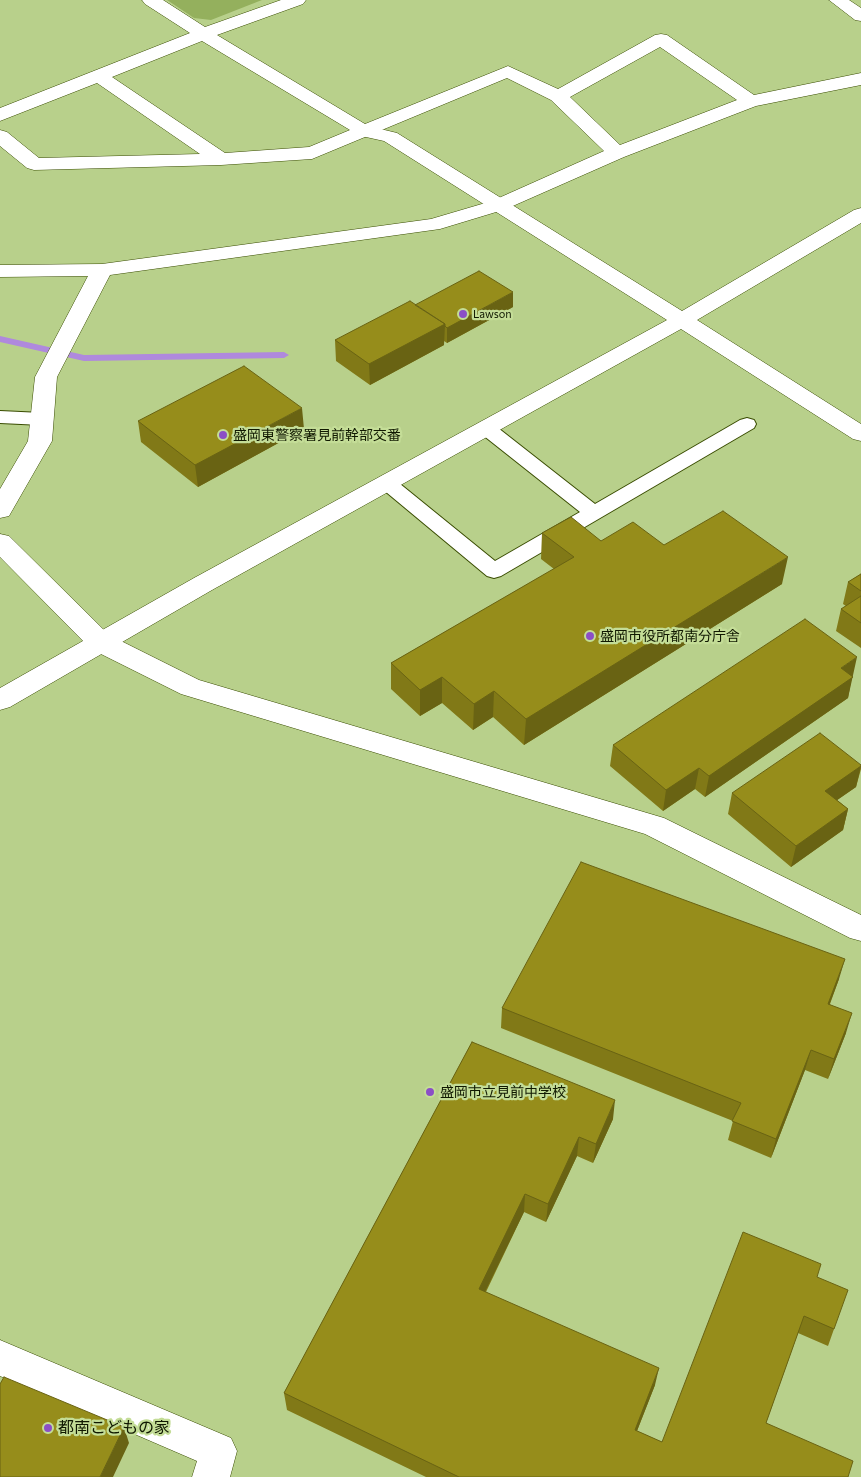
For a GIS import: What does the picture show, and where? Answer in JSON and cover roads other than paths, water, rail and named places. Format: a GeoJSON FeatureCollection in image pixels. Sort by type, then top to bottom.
{"type":"FeatureCollection","features":[{"type":"Feature","properties":{"kind":"street"},"geometry":{"type":"LineString","coordinates":[[151,0],[203,34],[364,131],[390,137],[861,434]]}},
{"type":"Feature","properties":{"kind":"street"},"geometry":{"type":"LineString","coordinates":[[0,115],[203,34],[297,0]]}},
{"type":"Feature","properties":{"kind":"street"},"geometry":{"type":"LineString","coordinates":[[838,0],[861,16]]}},
{"type":"Feature","properties":{"kind":"street"},"geometry":{"type":"LineString","coordinates":[[558,96],[661,40],[751,101]]}},
{"type":"Feature","properties":{"kind":"street"},"geometry":{"type":"LineString","coordinates":[[0,136],[34,164],[221,159],[312,154],[508,71],[558,96],[617,153]]}},
{"type":"Feature","properties":{"kind":"street"},"geometry":{"type":"LineString","coordinates":[[99,76],[221,159]]}},
{"type":"Feature","properties":{"kind":"street"},"geometry":{"type":"LineString","coordinates":[[0,271],[102,270],[433,225],[499,205],[617,153],[751,101],[861,79]]}},
{"type":"Feature","properties":{"kind":"street"},"geometry":{"type":"LineString","coordinates":[[0,700],[387,482],[682,320],[861,214]]}},
{"type":"Feature","properties":{"kind":"street"},"geometry":{"type":"LineString","coordinates":[[0,510],[40,441],[46,377],[102,270]]}},
{"type":"Feature","properties":{"kind":"street"},"geometry":{"type":"LineString","coordinates":[[0,542],[100,642],[190,687],[654,826],[860,920]]}},
{"type":"Feature","properties":{"kind":"street"},"geometry":{"type":"LineString","coordinates":[[0,1358],[218,1451],[211,1477]]}},
{"type":"Feature","properties":{"kind":"lane"},"geometry":{"type":"LineString","coordinates":[[0,417],[42,419]]}},
{"type":"Feature","properties":{"kind":"lane"},"geometry":{"type":"LineString","coordinates":[[387,482],[494,571],[747,424]]}},
{"type":"Feature","properties":{"kind":"lane"},"geometry":{"type":"LineString","coordinates":[[486,428],[594,512]]}},
{"type":"Feature","properties":{"kind":"waterway"},"geometry":{"type":"LineString","coordinates":[[0,339],[84,358],[284,355]]}},
{"type":"Feature","properties":{"kind":"place","name":"Lawson"},"geometry":{"type":"Point","coordinates":[463,314]}},
{"type":"Feature","properties":{"kind":"place","name":"盛岡東警察署見前幹部交番"},"geometry":{"type":"Point","coordinates":[223,435]}},
{"type":"Feature","properties":{"kind":"place","name":"盛岡市役所都南分庁舎"},"geometry":{"type":"Point","coordinates":[590,636]}},
{"type":"Feature","properties":{"kind":"place","name":"盛岡市立見前中学校"},"geometry":{"type":"Point","coordinates":[430,1092]}},
{"type":"Feature","properties":{"kind":"place","name":"都南こどもの家"},"geometry":{"type":"Point","coordinates":[48,1428]}}]}
